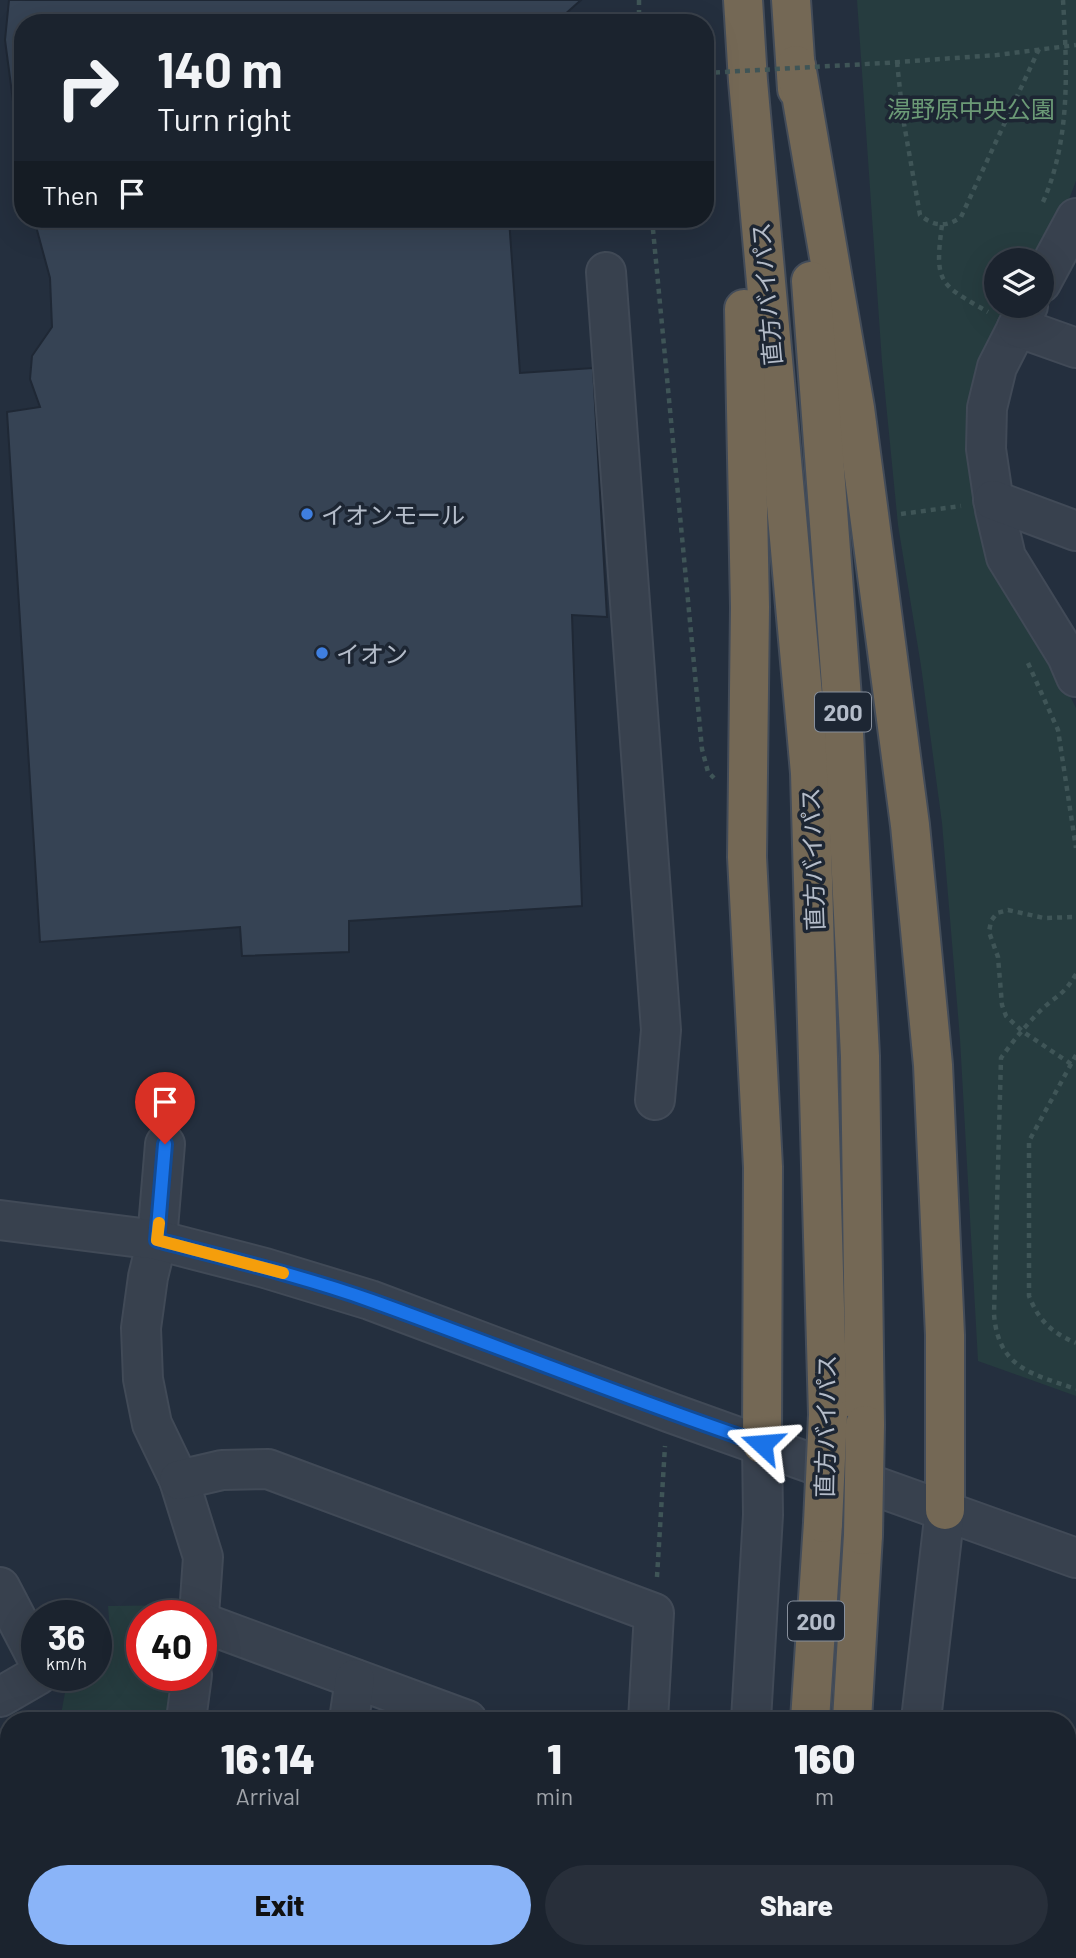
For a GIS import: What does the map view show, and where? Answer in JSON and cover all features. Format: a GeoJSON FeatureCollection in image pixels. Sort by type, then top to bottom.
{"type":"FeatureCollection","features":[{"type":"Feature","properties":{"kind":"highway","name":"直方バイパス"},"geometry":{"type":"LineString","coordinates":[[743,0],[810,773],[828,1415],[811,1712]]}},
{"type":"Feature","properties":{"kind":"highway","name":"直方バイパス"},"geometry":{"type":"LineString","coordinates":[[792,0],[843,712],[860,1056],[865,1425],[863,1535],[852,1712]]}},
{"type":"Feature","properties":{"kind":"highway"},"geometry":{"type":"LineString","coordinates":[[796,65],[855,408],[910,825],[933,1065],[945,1335],[945,1510]]}},
{"type":"Feature","properties":{"kind":"highway"},"geometry":{"type":"LineString","coordinates":[[748,81],[743,260],[750,607],[747,857],[763,1167],[762,1444]]}},
{"type":"Feature","properties":{"kind":"street"},"geometry":{"type":"LineString","coordinates":[[1050,248],[1059,211]]}},
{"type":"Feature","properties":{"kind":"street"},"geometry":{"type":"LineString","coordinates":[[606,272],[660,1030],[655,1100]]}},
{"type":"Feature","properties":{"kind":"street"},"geometry":{"type":"LineString","coordinates":[[1022,318],[997,366],[987,408],[986,449],[993,500],[1006,557],[1067,656],[1076,677]]}},
{"type":"Feature","properties":{"kind":"street"},"geometry":{"type":"LineString","coordinates":[[1026,318],[1076,348]]}},
{"type":"Feature","properties":{"kind":"street"},"geometry":{"type":"LineString","coordinates":[[993,500],[1076,531]]}},
{"type":"Feature","properties":{"kind":"street"},"geometry":{"type":"LineString","coordinates":[[165,1144],[157,1240],[148,1277],[141,1328],[143,1379],[152,1424],[179,1479],[203,1557],[200,1600]]}},
{"type":"Feature","properties":{"kind":"street"},"geometry":{"type":"LineString","coordinates":[[0,1220],[157,1240],[265,1268],[370,1300],[671,1413],[1076,1558]]}},
{"type":"Feature","properties":{"kind":"street"},"geometry":{"type":"LineString","coordinates":[[751,1712],[763,1515],[762,1444]]}},
{"type":"Feature","properties":{"kind":"street"},"geometry":{"type":"LineString","coordinates":[[179,1479],[222,1470],[268,1469],[654,1613],[648,1712]]}},
{"type":"Feature","properties":{"kind":"street"},"geometry":{"type":"LineString","coordinates":[[922,1712],[945,1510]]}},
{"type":"Feature","properties":{"kind":"street"},"geometry":{"type":"LineString","coordinates":[[0,1587],[21,1627]]}},
{"type":"Feature","properties":{"kind":"street"},"geometry":{"type":"LineString","coordinates":[[217,1628],[445,1712]]}},
{"type":"Feature","properties":{"kind":"street"},"geometry":{"type":"LineString","coordinates":[[350,1712],[355,1679]]}},
{"type":"Feature","properties":{"kind":"street"},"geometry":{"type":"LineString","coordinates":[[0,1697],[21,1685]]}},
{"type":"Feature","properties":{"kind":"street"},"geometry":{"type":"LineString","coordinates":[[187,1712],[190,1691]]}},
{"type":"Feature","properties":{"kind":"path"},"geometry":{"type":"LineString","coordinates":[[1059,211],[1052,182],[1062,144],[1065,100],[1063,0]]}},
{"type":"Feature","properties":{"kind":"path"},"geometry":{"type":"LineString","coordinates":[[714,72],[884,63],[1076,45]]}},
{"type":"Feature","properties":{"kind":"path"},"geometry":{"type":"LineString","coordinates":[[897,62],[902,118],[920,215],[928,222],[942,225],[953,223],[961,217],[1039,49]]}},
{"type":"Feature","properties":{"kind":"path"},"geometry":{"type":"LineString","coordinates":[[942,225],[939,249],[944,284],[956,294],[984,303]]}},
{"type":"Feature","properties":{"kind":"path"},"geometry":{"type":"LineString","coordinates":[[653,228],[702,749],[708,772],[722,786]]}},
{"type":"Feature","properties":{"kind":"path"},"geometry":{"type":"LineString","coordinates":[[890,515],[993,500]]}},
{"type":"Feature","properties":{"kind":"path"},"geometry":{"type":"LineString","coordinates":[[1071,1064],[1022,1031],[1006,1016],[1002,1005],[998,957],[989,932],[991,921],[997,913],[1008,910],[1044,918],[1076,917]]}},
{"type":"Feature","properties":{"kind":"path"},"geometry":{"type":"LineString","coordinates":[[1076,974],[1066,991],[1044,1008],[1001,1058],[995,1333],[1013,1363],[1025,1371],[1076,1389]]}},
{"type":"Feature","properties":{"kind":"path"},"geometry":{"type":"LineString","coordinates":[[1076,1055],[1029,1141],[1029,1296],[1036,1314],[1047,1327],[1076,1343]]}},
{"type":"Feature","properties":{"kind":"path"},"geometry":{"type":"LineString","coordinates":[[654,1613],[665,1444]]}},
{"type":"Feature","properties":{"kind":"green space","name":"湯野原中央公園"},"geometry":{"type":"Polygon","coordinates":[[[857,0],[1076,0],[1076,181],[1043,248],[984,248],[984,318],[1005,318],[976,390],[1053,662],[1076,708],[1076,1396],[978,1361],[960,1039],[942,823],[921,666],[898,525],[882,362],[857,0]]]}},
{"type":"Feature","properties":{"kind":"green space"},"geometry":{"type":"Polygon","coordinates":[[[112,1606],[126,1606],[126,1691],[177,1691],[173,1712],[61,1712],[65,1691],[112,1691],[112,1606]]]}},
{"type":"Feature","properties":{"kind":"building"},"geometry":{"type":"Polygon","coordinates":[[[9,0],[581,0],[565,14],[14,14],[14,108],[5,40],[9,0]]]}},
{"type":"Feature","properties":{"kind":"building","name":"イオンモール"},"geometry":{"type":"Polygon","coordinates":[[[36,228],[510,228],[520,373],[593,368],[607,617],[572,615],[582,906],[349,921],[349,952],[242,956],[240,927],[40,942],[7,412],[40,407],[30,379],[32,356],[52,327],[50,278],[36,228]]]}},
{"type":"Feature","properties":{"kind":"slow traffic"},"geometry":{"type":"LineString","coordinates":[[159,1223],[157,1240],[283,1273]]}},
{"type":"Feature","properties":{"kind":"place","name":"イオンモール"},"geometry":{"type":"Point","coordinates":[307,514]}},
{"type":"Feature","properties":{"kind":"place","name":"イオン"},"geometry":{"type":"Point","coordinates":[322,653]}},
{"type":"Feature","properties":{"kind":"route"},"geometry":{"type":"LineString","coordinates":[[165,1144],[157,1240],[265,1268],[370,1300],[671,1413],[762,1444]]}}]}
